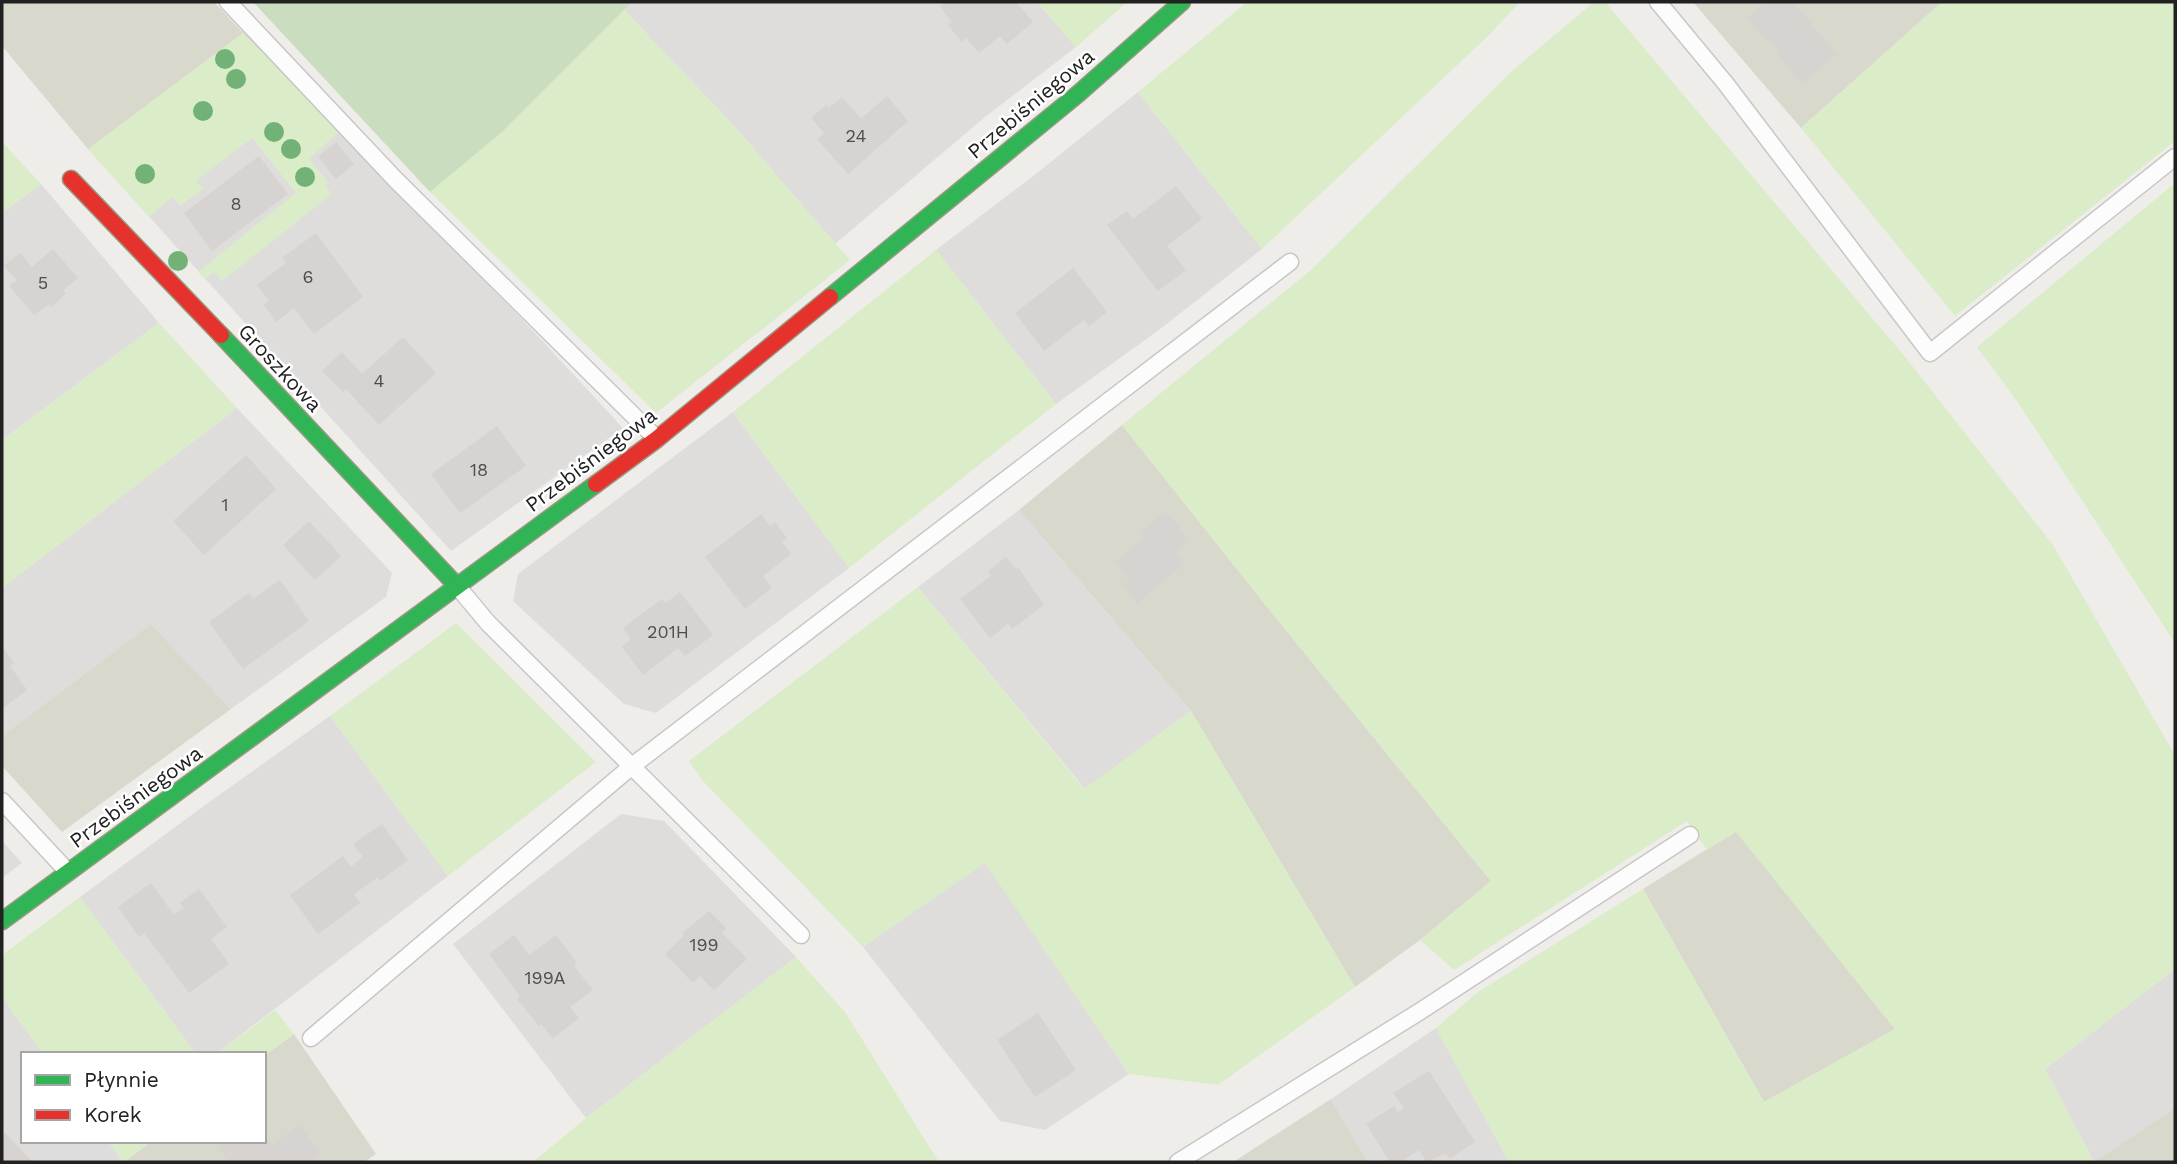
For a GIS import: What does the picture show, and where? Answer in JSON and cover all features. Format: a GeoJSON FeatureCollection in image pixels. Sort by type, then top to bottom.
{"type":"FeatureCollection","features":[{"type":"Feature","properties":{"kind":"street","name":"Przebiśniegowa"},"geometry":{"type":"LineString","coordinates":[[2,921],[657,439],[1078,94],[1182,2]]}},
{"type":"Feature","properties":{"kind":"street","name":"Groszkowa"},"geometry":{"type":"LineString","coordinates":[[71,179],[457,586]]}},
{"type":"Feature","properties":{"kind":"lane"},"geometry":{"type":"LineString","coordinates":[[228,2],[395,178],[657,439]]}},
{"type":"Feature","properties":{"kind":"lane"},"geometry":{"type":"LineString","coordinates":[[1658,2],[1726,84],[1930,353],[2175,157]]}},
{"type":"Feature","properties":{"kind":"lane"},"geometry":{"type":"LineString","coordinates":[[311,1038],[632,766],[1290,262]]}},
{"type":"Feature","properties":{"kind":"lane"},"geometry":{"type":"LineString","coordinates":[[457,586],[488,623],[801,935]]}},
{"type":"Feature","properties":{"kind":"lane"},"geometry":{"type":"LineString","coordinates":[[2,801],[68,872]]}},
{"type":"Feature","properties":{"kind":"lane"},"geometry":{"type":"LineString","coordinates":[[1178,1162],[1419,1012],[1690,835]]}},
{"type":"Feature","properties":{"kind":"shaded area"},"geometry":{"type":"Polygon","coordinates":[[[2,2],[214,2],[243,33],[88,149],[2,46],[2,2]]]}},
{"type":"Feature","properties":{"kind":"shaded area"},"geometry":{"type":"Polygon","coordinates":[[[632,2],[1037,2],[1076,47],[985,117],[835,244],[736,128],[624,10],[632,2]]]}},
{"type":"Feature","properties":{"kind":"shaded area"},"geometry":{"type":"Polygon","coordinates":[[[1693,2],[1942,2],[1801,128],[1693,2]]]}},
{"type":"Feature","properties":{"kind":"shaded area"},"geometry":{"type":"Polygon","coordinates":[[[243,31],[535,333],[623,428],[451,551],[88,149],[243,31]]]}},
{"type":"Feature","properties":{"kind":"shaded area"},"geometry":{"type":"Polygon","coordinates":[[[1138,92],[1262,249],[1159,330],[1056,404],[936,250],[1138,92]]]}},
{"type":"Feature","properties":{"kind":"shaded area"},"geometry":{"type":"Polygon","coordinates":[[[41,184],[159,323],[2,440],[2,213],[41,184]]]}},
{"type":"Feature","properties":{"kind":"shaded area"},"geometry":{"type":"Polygon","coordinates":[[[237,408],[392,573],[386,597],[231,709],[151,624],[2,736],[2,588],[237,408]]]}},
{"type":"Feature","properties":{"kind":"shaded area"},"geometry":{"type":"Polygon","coordinates":[[[733,412],[849,568],[656,713],[624,704],[513,601],[518,574],[733,412]]]}},
{"type":"Feature","properties":{"kind":"shaded area"},"geometry":{"type":"Polygon","coordinates":[[[1122,425],[1491,881],[1420,940],[1355,987],[1191,711],[1019,510],[1122,425]]]}},
{"type":"Feature","properties":{"kind":"shaded area"},"geometry":{"type":"Polygon","coordinates":[[[1019,510],[1191,711],[1085,789],[918,587],[1019,510]]]}},
{"type":"Feature","properties":{"kind":"shaded area"},"geometry":{"type":"Polygon","coordinates":[[[151,624],[231,709],[62,832],[2,766],[2,736],[151,624]]]}},
{"type":"Feature","properties":{"kind":"shaded area"},"geometry":{"type":"Polygon","coordinates":[[[330,716],[448,876],[219,1052],[195,1052],[80,897],[330,716]]]}},
{"type":"Feature","properties":{"kind":"shaded area"},"geometry":{"type":"Polygon","coordinates":[[[621,814],[664,821],[796,957],[586,1118],[453,944],[621,814]]]}},
{"type":"Feature","properties":{"kind":"shaded area"},"geometry":{"type":"Polygon","coordinates":[[[1736,831],[1895,1029],[1764,1102],[1643,889],[1736,831]]]}},
{"type":"Feature","properties":{"kind":"shaded area"},"geometry":{"type":"Polygon","coordinates":[[[2,841],[22,863],[2,878],[2,841]]]}},
{"type":"Feature","properties":{"kind":"shaded area"},"geometry":{"type":"Polygon","coordinates":[[[985,862],[1129,1074],[1045,1130],[1000,1121],[863,947],[985,862]]]}},
{"type":"Feature","properties":{"kind":"shaded area"},"geometry":{"type":"Polygon","coordinates":[[[2175,969],[2175,1108],[2094,1162],[2045,1069],[2175,969]]]}},
{"type":"Feature","properties":{"kind":"shaded area"},"geometry":{"type":"Polygon","coordinates":[[[2,997],[42,1052],[21,1052],[21,1143],[109,1143],[123,1162],[2,1162],[2,997]]]}},
{"type":"Feature","properties":{"kind":"shaded area"},"geometry":{"type":"Polygon","coordinates":[[[1436,1028],[1509,1162],[1368,1162],[1331,1099],[1436,1028]]]}},
{"type":"Feature","properties":{"kind":"shaded area"},"geometry":{"type":"Polygon","coordinates":[[[294,1034],[376,1154],[364,1162],[124,1162],[149,1143],[266,1143],[266,1055],[294,1034]]]}},
{"type":"Feature","properties":{"kind":"shaded area"},"geometry":{"type":"Polygon","coordinates":[[[1331,1099],[1368,1162],[1233,1162],[1331,1099]]]}},
{"type":"Feature","properties":{"kind":"shaded area"},"geometry":{"type":"Polygon","coordinates":[[[2175,1108],[2175,1162],[2094,1162],[2175,1108]]]}},
{"type":"Feature","properties":{"kind":"green space"},"geometry":{"type":"Polygon","coordinates":[[[253,2],[632,2],[501,133],[430,192],[253,2]]]}},
{"type":"Feature","properties":{"kind":"green space"},"geometry":{"type":"Polygon","coordinates":[[[1037,2],[1127,2],[1076,47],[1037,2]]]}},
{"type":"Feature","properties":{"kind":"green space"},"geometry":{"type":"Polygon","coordinates":[[[1247,2],[1520,2],[1488,36],[1262,249],[1138,92],[1247,2]]]}},
{"type":"Feature","properties":{"kind":"green space"},"geometry":{"type":"Polygon","coordinates":[[[1594,2],[1605,2],[1906,358],[2053,545],[2175,755],[2175,969],[2045,1069],[2094,1162],[1509,1162],[1436,1028],[1478,992],[1643,889],[1764,1102],[1895,1029],[1736,832],[1707,850],[1687,821],[1454,970],[1420,940],[1491,881],[1122,425],[1312,269],[1514,69],[1594,2]]]}},
{"type":"Feature","properties":{"kind":"green space"},"geometry":{"type":"Polygon","coordinates":[[[1942,2],[2175,2],[2175,141],[1955,316],[1801,128],[1942,2]]]}},
{"type":"Feature","properties":{"kind":"green space"},"geometry":{"type":"Polygon","coordinates":[[[624,10],[736,128],[850,260],[656,413],[430,192],[501,133],[624,10]]]}},
{"type":"Feature","properties":{"kind":"green space"},"geometry":{"type":"Polygon","coordinates":[[[243,33],[340,131],[309,159],[329,183],[325,186],[332,194],[222,281],[214,272],[205,279],[198,272],[296,193],[252,138],[196,181],[203,189],[180,206],[173,197],[149,217],[88,149],[243,33]]]}},
{"type":"Feature","properties":{"kind":"green space"},"geometry":{"type":"Polygon","coordinates":[[[2,142],[41,184],[2,213],[2,142]]]}},
{"type":"Feature","properties":{"kind":"green space"},"geometry":{"type":"Polygon","coordinates":[[[2175,183],[2175,643],[2019,404],[1977,347],[2175,183]]]}},
{"type":"Feature","properties":{"kind":"green space"},"geometry":{"type":"Polygon","coordinates":[[[936,250],[1056,404],[849,568],[733,412],[936,250]]]}},
{"type":"Feature","properties":{"kind":"green space"},"geometry":{"type":"Polygon","coordinates":[[[159,323],[237,408],[2,588],[2,440],[159,323]]]}},
{"type":"Feature","properties":{"kind":"green space"},"geometry":{"type":"Polygon","coordinates":[[[918,587],[1084,789],[1191,711],[1355,987],[1218,1085],[1129,1074],[985,863],[863,947],[703,781],[689,761],[918,587]]]}},
{"type":"Feature","properties":{"kind":"green space"},"geometry":{"type":"Polygon","coordinates":[[[456,623],[596,762],[448,876],[330,716],[456,623]]]}},
{"type":"Feature","properties":{"kind":"green space"},"geometry":{"type":"Polygon","coordinates":[[[80,897],[195,1052],[42,1052],[2,997],[2,955],[80,897]]]}},
{"type":"Feature","properties":{"kind":"green space"},"geometry":{"type":"Polygon","coordinates":[[[796,957],[845,1012],[939,1162],[533,1162],[586,1118],[796,957]]]}},
{"type":"Feature","properties":{"kind":"green space"},"geometry":{"type":"Polygon","coordinates":[[[275,1010],[294,1034],[266,1055],[266,1052],[219,1052],[275,1010]]]}},
{"type":"Feature","properties":{"kind":"green space"},"geometry":{"type":"Polygon","coordinates":[[[109,1143],[149,1143],[123,1162],[109,1143]]]}},
{"type":"Feature","properties":{"kind":"building"},"geometry":{"type":"Polygon","coordinates":[[[946,2],[1016,2],[1033,22],[1007,44],[1000,36],[979,53],[966,38],[962,42],[948,25],[952,22],[940,7],[946,2]]]}},
{"type":"Feature","properties":{"kind":"building"},"geometry":{"type":"Polygon","coordinates":[[[1766,2],[1793,2],[1837,54],[1802,83],[1777,54],[1780,51],[1765,39],[1747,18],[1766,2]]]}},
{"type":"Feature","properties":{"kind":"building"},"geometry":{"type":"Polygon","coordinates":[[[887,96],[908,121],[848,174],[817,139],[824,133],[811,118],[826,105],[829,108],[842,97],[861,119],[887,96]]]}},
{"type":"Feature","properties":{"kind":"building"},"geometry":{"type":"Polygon","coordinates":[[[336,142],[354,164],[336,179],[318,157],[336,142]]]}},
{"type":"Feature","properties":{"kind":"building"},"geometry":{"type":"Polygon","coordinates":[[[259,156],[288,194],[212,251],[184,213],[259,156]]]}},
{"type":"Feature","properties":{"kind":"building"},"geometry":{"type":"Polygon","coordinates":[[[1176,186],[1202,219],[1167,246],[1186,270],[1158,291],[1107,225],[1127,211],[1133,219],[1176,186]]]}},
{"type":"Feature","properties":{"kind":"building"},"geometry":{"type":"Polygon","coordinates":[[[316,233],[363,297],[314,334],[294,308],[276,322],[264,305],[269,301],[257,285],[286,263],[282,258],[316,233]]]}},
{"type":"Feature","properties":{"kind":"building"},"geometry":{"type":"Polygon","coordinates":[[[53,249],[78,278],[63,290],[66,294],[51,307],[49,304],[34,315],[9,286],[17,280],[4,266],[20,253],[32,267],[53,249]]]}},
{"type":"Feature","properties":{"kind":"building"},"geometry":{"type":"Polygon","coordinates":[[[1073,268],[1107,312],[1089,326],[1084,320],[1044,351],[1015,313],[1073,268]]]}},
{"type":"Feature","properties":{"kind":"building"},"geometry":{"type":"Polygon","coordinates":[[[403,337],[436,373],[379,425],[346,389],[343,392],[322,371],[342,352],[362,374],[403,337]]]}},
{"type":"Feature","properties":{"kind":"building"},"geometry":{"type":"Polygon","coordinates":[[[497,426],[526,466],[460,513],[431,474],[497,426]]]}},
{"type":"Feature","properties":{"kind":"building"},"geometry":{"type":"Polygon","coordinates":[[[246,455],[276,489],[204,555],[173,521],[246,455]]]}},
{"type":"Feature","properties":{"kind":"building"},"geometry":{"type":"Polygon","coordinates":[[[1166,511],[1189,540],[1175,552],[1185,563],[1137,603],[1123,586],[1130,579],[1115,562],[1144,538],[1140,533],[1166,511]]]}},
{"type":"Feature","properties":{"kind":"building"},"geometry":{"type":"Polygon","coordinates":[[[761,514],[770,526],[775,522],[787,538],[782,542],[791,554],[763,576],[772,588],[745,609],[705,557],[761,514]]]}},
{"type":"Feature","properties":{"kind":"building"},"geometry":{"type":"Polygon","coordinates":[[[309,521],[341,556],[315,580],[283,545],[309,521]]]}},
{"type":"Feature","properties":{"kind":"building"},"geometry":{"type":"Polygon","coordinates":[[[1006,557],[1016,569],[1018,567],[1044,605],[1012,629],[1008,624],[990,638],[960,599],[991,576],[988,571],[1006,557]]]}},
{"type":"Feature","properties":{"kind":"building"},"geometry":{"type":"Polygon","coordinates":[[[280,580],[309,621],[243,669],[209,622],[249,593],[253,599],[280,580]]]}},
{"type":"Feature","properties":{"kind":"building"},"geometry":{"type":"Polygon","coordinates":[[[680,592],[713,635],[685,656],[678,648],[643,675],[622,647],[631,639],[623,628],[662,599],[666,603],[680,592]]]}},
{"type":"Feature","properties":{"kind":"building"},"geometry":{"type":"Polygon","coordinates":[[[2,647],[14,663],[10,666],[27,690],[2,709],[2,647]]]}},
{"type":"Feature","properties":{"kind":"building"},"geometry":{"type":"Polygon","coordinates":[[[382,824],[408,860],[380,881],[378,877],[354,894],[360,903],[318,934],[290,895],[343,856],[351,867],[363,857],[353,844],[382,824]]]}},
{"type":"Feature","properties":{"kind":"building"},"geometry":{"type":"Polygon","coordinates":[[[151,883],[174,915],[184,908],[180,903],[199,889],[227,927],[211,939],[229,964],[189,993],[144,933],[139,937],[118,907],[151,883]]]}},
{"type":"Feature","properties":{"kind":"building"},"geometry":{"type":"Polygon","coordinates":[[[709,911],[726,928],[722,933],[747,959],[714,990],[700,976],[693,983],[665,954],[684,936],[682,933],[709,911]]]}},
{"type":"Feature","properties":{"kind":"building"},"geometry":{"type":"Polygon","coordinates":[[[514,935],[529,955],[556,935],[577,963],[574,966],[593,990],[570,1007],[579,1018],[553,1038],[541,1024],[539,1026],[517,999],[520,996],[489,954],[514,935]]]}},
{"type":"Feature","properties":{"kind":"building"},"geometry":{"type":"Polygon","coordinates":[[[1038,1013],[1076,1070],[1035,1097],[997,1040],[1038,1013]]]}},
{"type":"Feature","properties":{"kind":"building"},"geometry":{"type":"Polygon","coordinates":[[[1429,1071],[1475,1142],[1450,1159],[1446,1153],[1427,1162],[1419,1150],[1401,1162],[1390,1162],[1366,1124],[1394,1106],[1398,1112],[1404,1108],[1393,1093],[1429,1071]]]}},
{"type":"Feature","properties":{"kind":"building"},"geometry":{"type":"Polygon","coordinates":[[[300,1125],[321,1153],[308,1162],[229,1162],[218,1147],[223,1143],[266,1143],[266,1138],[272,1145],[300,1125]]]}},
{"type":"Feature","properties":{"kind":"building"},"geometry":{"type":"Polygon","coordinates":[[[5,1133],[33,1162],[2,1162],[2,1137],[5,1133]]]}},
{"type":"Feature","properties":{"kind":"traffic: fast"},"geometry":{"type":"LineString","coordinates":[[830,297],[1078,94],[1182,2]]}},
{"type":"Feature","properties":{"kind":"traffic: fast"},"geometry":{"type":"LineString","coordinates":[[221,335],[457,586]]}},
{"type":"Feature","properties":{"kind":"traffic: fast"},"geometry":{"type":"LineString","coordinates":[[2,921],[596,484]]}},
{"type":"Feature","properties":{"kind":"traffic: jam"},"geometry":{"type":"LineString","coordinates":[[71,179],[221,335]]}},
{"type":"Feature","properties":{"kind":"traffic: jam"},"geometry":{"type":"LineString","coordinates":[[596,484],[657,439],[830,297]]}}]}
